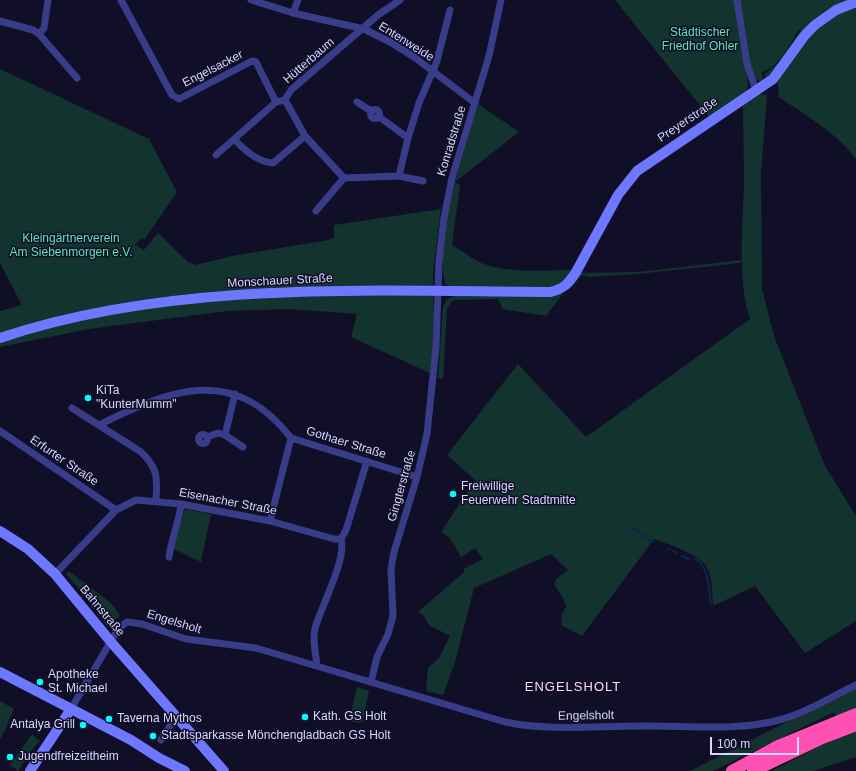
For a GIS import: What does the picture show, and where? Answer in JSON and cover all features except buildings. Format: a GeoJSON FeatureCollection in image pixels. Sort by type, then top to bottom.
{"type":"FeatureCollection","features":[{"type":"Feature","properties":{"kind":"highway"},"geometry":{"type":"LineString","coordinates":[[725,771],[750,766],[808,733],[856,714]]}},
{"type":"Feature","properties":{"kind":"highway"},"geometry":{"type":"LineString","coordinates":[[732,771],[770,761],[856,725]]}},
{"type":"Feature","properties":{"kind":"highway"},"geometry":{"type":"LineString","coordinates":[[757,771],[770,761]]}},
{"type":"Feature","properties":{"kind":"main road","name":"Preyerstraße"},"geometry":{"type":"LineString","coordinates":[[564,287],[579,266],[618,195],[634,174],[777,75],[801,41],[815,25],[836,10],[856,2]]}},
{"type":"Feature","properties":{"kind":"main road","name":"Monschauer Straße"},"geometry":{"type":"LineString","coordinates":[[0,338],[79,316],[155,303],[300,292],[550,292],[564,287]]}},
{"type":"Feature","properties":{"kind":"main road","name":"Bahnstraße"},"geometry":{"type":"LineString","coordinates":[[0,531],[28,549],[55,574],[111,642],[224,771]]}},
{"type":"Feature","properties":{"kind":"main road"},"geometry":{"type":"LineString","coordinates":[[0,672],[185,771]]}},
{"type":"Feature","properties":{"kind":"main road"},"geometry":{"type":"LineString","coordinates":[[30,771],[71,709]]}},
{"type":"Feature","properties":{"kind":"main road"},"geometry":{"type":"LineString","coordinates":[[140,746],[153,750],[193,771]]}},
{"type":"Feature","properties":{"kind":"street"},"geometry":{"type":"LineString","coordinates":[[39,34],[44,28],[48,0]]}},
{"type":"Feature","properties":{"kind":"street","name":"Engelsacker"},"geometry":{"type":"LineString","coordinates":[[121,0],[172,95],[179,99],[252,61],[256,62],[276,102]]}},
{"type":"Feature","properties":{"kind":"street","name":"Entenweide"},"geometry":{"type":"LineString","coordinates":[[251,0],[293,13],[364,29],[390,42],[475,103]]}},
{"type":"Feature","properties":{"kind":"street"},"geometry":{"type":"LineString","coordinates":[[293,13],[298,0]]}},
{"type":"Feature","properties":{"kind":"street","name":"Hütterbaum"},"geometry":{"type":"LineString","coordinates":[[216,155],[276,102],[285,100],[291,90],[378,16],[400,0]]}},
{"type":"Feature","properties":{"kind":"street","name":"Konradstraße"},"geometry":{"type":"LineString","coordinates":[[437,292],[444,218],[450,184],[489,56],[501,0]]}},
{"type":"Feature","properties":{"kind":"street"},"geometry":{"type":"LineString","coordinates":[[737,0],[747,64],[751,80],[756,90]]}},
{"type":"Feature","properties":{"kind":"street","name":"Entenweide"},"geometry":{"type":"LineString","coordinates":[[433,72],[450,10]]}},
{"type":"Feature","properties":{"kind":"street"},"geometry":{"type":"LineString","coordinates":[[0,21],[33,30],[39,34],[77,78]]}},
{"type":"Feature","properties":{"kind":"street"},"geometry":{"type":"LineString","coordinates":[[399,176],[408,138],[419,103],[433,72]]}},
{"type":"Feature","properties":{"kind":"street"},"geometry":{"type":"LineString","coordinates":[[285,100],[306,136],[344,178]]}},
{"type":"Feature","properties":{"kind":"street"},"geometry":{"type":"LineString","coordinates":[[357,102],[371,111],[376,109],[379,112],[378,116],[408,138]]}},
{"type":"Feature","properties":{"kind":"street"},"geometry":{"type":"LineString","coordinates":[[234,139],[242,148],[264,163],[273,163],[306,136]]}},
{"type":"Feature","properties":{"kind":"street"},"geometry":{"type":"LineString","coordinates":[[316,211],[344,178],[399,176],[423,181]]}},
{"type":"Feature","properties":{"kind":"street","name":"Gingterstraße"},"geometry":{"type":"LineString","coordinates":[[370,682],[377,657],[388,634],[393,616],[391,569],[397,539],[417,477],[427,434],[432,402],[436,347],[437,292]]}},
{"type":"Feature","properties":{"kind":"street","name":"Gothaer Straße"},"geometry":{"type":"LineString","coordinates":[[99,425],[160,398],[191,390],[214,390],[235,394],[246,398],[275,419],[292,438],[417,477]]}},
{"type":"Feature","properties":{"kind":"street"},"geometry":{"type":"LineString","coordinates":[[225,435],[235,394]]}},
{"type":"Feature","properties":{"kind":"street"},"geometry":{"type":"LineString","coordinates":[[72,408],[142,452],[149,459],[157,473],[156,501]]}},
{"type":"Feature","properties":{"kind":"street","name":"Erfurter Straße"},"geometry":{"type":"LineString","coordinates":[[0,431],[116,510]]}},
{"type":"Feature","properties":{"kind":"street"},"geometry":{"type":"LineString","coordinates":[[207,437],[218,433],[225,435],[243,447]]}},
{"type":"Feature","properties":{"kind":"street","name":"Gothaer Straße"},"geometry":{"type":"LineString","coordinates":[[270,521],[292,438]]}},
{"type":"Feature","properties":{"kind":"street"},"geometry":{"type":"LineString","coordinates":[[317,666],[314,642],[315,629],[340,556],[343,546],[341,539],[346,530],[367,461]]}},
{"type":"Feature","properties":{"kind":"street","name":"Eisenacher Straße"},"geometry":{"type":"LineString","coordinates":[[55,574],[116,510],[125,504],[136,500],[181,504],[270,521],[334,539],[341,539]]}},
{"type":"Feature","properties":{"kind":"street"},"geometry":{"type":"LineString","coordinates":[[170,557],[170,544],[180,517],[181,504]]}},
{"type":"Feature","properties":{"kind":"street","name":"Engelsholt"},"geometry":{"type":"LineString","coordinates":[[71,709],[118,629],[127,622],[134,621],[186,639],[256,648],[505,722],[541,727],[702,727],[759,724],[793,716],[856,685]]}},
{"type":"Feature","properties":{"kind":"street"},"geometry":{"type":"LineString","coordinates":[[161,740],[176,716]]}},
{"type":"Feature","properties":{"kind":"green space","name":"Städtischer Friedhof Ohler"},"geometry":{"type":"Polygon","coordinates":[[[615,0],[853,0],[831,10],[776,71],[765,79],[765,74],[778,63],[801,30],[798,31],[779,60],[774,65],[762,72],[763,81],[758,81],[752,74],[747,76],[748,87],[746,92],[710,118],[615,0]]]}},
{"type":"Feature","properties":{"kind":"green space"},"geometry":{"type":"Polygon","coordinates":[[[856,5],[856,159],[830,132],[777,96],[779,93],[777,78],[803,43],[827,20],[856,5]]]}},
{"type":"Feature","properties":{"kind":"green space","name":"Kleingärtnerverein Am Siebenmorgen e.V."},"geometry":{"type":"Polygon","coordinates":[[[0,69],[149,139],[177,192],[144,240],[141,238],[135,245],[144,250],[158,233],[188,262],[195,265],[237,255],[324,241],[334,238],[334,225],[441,209],[433,273],[434,335],[432,374],[351,337],[357,314],[290,309],[227,311],[89,329],[0,347],[0,311],[22,305],[0,263],[0,69]]]}},
{"type":"Feature","properties":{"kind":"green space"},"geometry":{"type":"Polygon","coordinates":[[[757,94],[767,95],[761,173],[762,289],[774,336],[825,466],[856,516],[856,621],[805,653],[755,586],[713,606],[712,586],[710,575],[706,566],[697,557],[654,539],[582,636],[561,625],[562,614],[566,607],[563,598],[554,584],[556,579],[568,570],[551,554],[474,588],[455,662],[443,695],[426,691],[428,668],[439,658],[450,636],[429,625],[424,616],[418,612],[463,573],[465,568],[483,559],[475,548],[461,557],[450,538],[441,532],[475,480],[447,455],[518,364],[586,437],[750,319],[743,287],[742,270],[744,182],[743,102],[757,94]]]}},
{"type":"Feature","properties":{"kind":"green space"},"geometry":{"type":"Polygon","coordinates":[[[478,104],[519,132],[456,182],[466,144],[478,104]]]}},
{"type":"Feature","properties":{"kind":"green space"},"geometry":{"type":"Polygon","coordinates":[[[455,182],[460,185],[452,245],[476,260],[494,267],[528,271],[574,270],[570,276],[554,289],[450,287],[446,284],[443,267],[443,245],[455,182]]]}},
{"type":"Feature","properties":{"kind":"green space"},"geometry":{"type":"Polygon","coordinates":[[[742,260],[740,263],[637,274],[589,277],[582,275],[567,292],[581,273],[639,272],[742,260]]]}},
{"type":"Feature","properties":{"kind":"green space"},"geometry":{"type":"Polygon","coordinates":[[[564,292],[546,316],[503,309],[498,299],[453,300],[447,309],[443,380],[438,377],[443,307],[447,299],[454,296],[513,296],[564,292]]]}},
{"type":"Feature","properties":{"kind":"green space"},"geometry":{"type":"Polygon","coordinates":[[[185,509],[211,514],[201,562],[174,549],[172,545],[185,509]]]}},
{"type":"Feature","properties":{"kind":"green space"},"geometry":{"type":"Polygon","coordinates":[[[68,572],[73,574],[111,603],[120,615],[111,625],[106,625],[101,616],[102,615],[66,574],[68,572]]]}},
{"type":"Feature","properties":{"kind":"green space"},"geometry":{"type":"Polygon","coordinates":[[[357,687],[369,691],[363,721],[359,723],[349,721],[357,687]]]}},
{"type":"Feature","properties":{"kind":"green space"},"geometry":{"type":"Polygon","coordinates":[[[856,687],[856,757],[813,771],[772,771],[841,735],[834,712],[713,771],[690,771],[856,687]]]}},
{"type":"Feature","properties":{"kind":"green space"},"geometry":{"type":"Polygon","coordinates":[[[0,701],[14,709],[0,739],[0,701]]]}},
{"type":"Feature","properties":{"kind":"green space"},"geometry":{"type":"Polygon","coordinates":[[[32,734],[40,741],[33,748],[18,771],[10,765],[32,734]]]}},
{"type":"Feature","properties":{"kind":"waterway"},"geometry":{"type":"LineString","coordinates":[[630,526],[653,542]]}},
{"type":"Feature","properties":{"kind":"waterway"},"geometry":{"type":"LineString","coordinates":[[682,556],[689,559]]}},
{"type":"Feature","properties":{"kind":"waterway"},"geometry":{"type":"LineString","coordinates":[[695,558],[700,562],[706,573],[711,604]]}},
{"type":"Feature","properties":{"kind":"place","name":"KiTa \"KunterMumm\""},"geometry":{"type":"Point","coordinates":[88,398]}},
{"type":"Feature","properties":{"kind":"place","name":"Freiwillige Feuerwehr Stadtmitte"},"geometry":{"type":"Point","coordinates":[453,494]}},
{"type":"Feature","properties":{"kind":"place","name":"Apotheke St. Michael"},"geometry":{"type":"Point","coordinates":[40,682]}},
{"type":"Feature","properties":{"kind":"place","name":"Kath. GS Holt"},"geometry":{"type":"Point","coordinates":[305,717]}},
{"type":"Feature","properties":{"kind":"place","name":"Taverna Mythos"},"geometry":{"type":"Point","coordinates":[109,719]}},
{"type":"Feature","properties":{"kind":"place","name":"Antalya Grill"},"geometry":{"type":"Point","coordinates":[83,725]}},
{"type":"Feature","properties":{"kind":"place","name":"Stadtsparkasse Mönchengladbach GS Holt"},"geometry":{"type":"Point","coordinates":[153,736]}},
{"type":"Feature","properties":{"kind":"place","name":"Jugendfreizeitheim"},"geometry":{"type":"Point","coordinates":[10,757]}},
{"type":"Feature","properties":{"kind":"district","name":"ENGELSHOLT"},"geometry":{"type":"Point","coordinates":[573,687]}}]}
